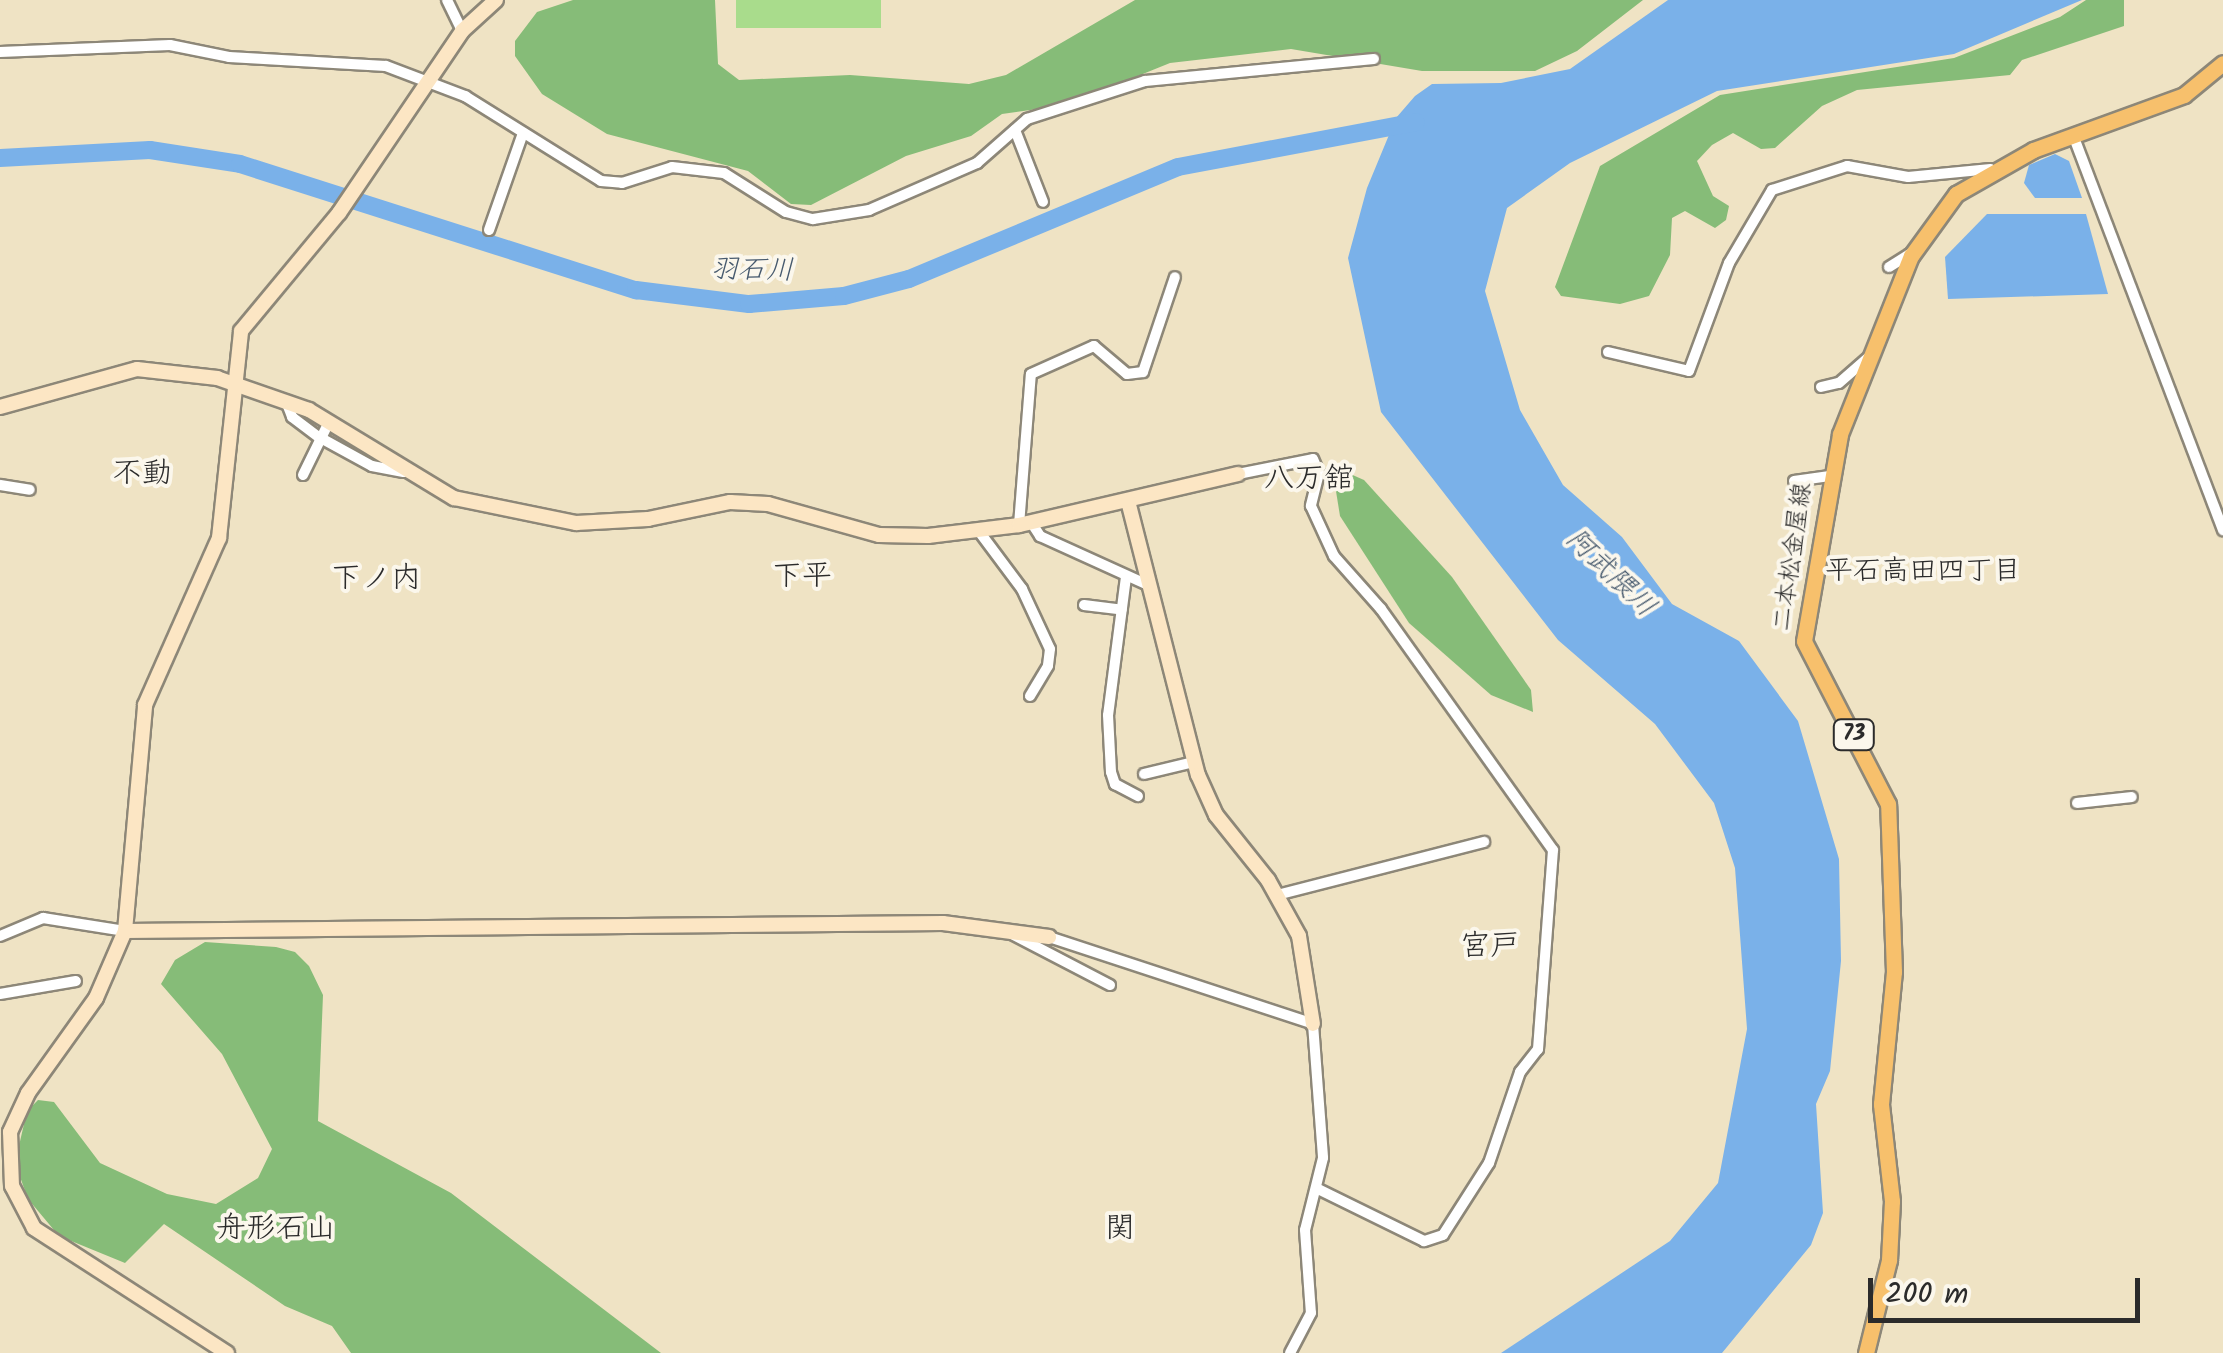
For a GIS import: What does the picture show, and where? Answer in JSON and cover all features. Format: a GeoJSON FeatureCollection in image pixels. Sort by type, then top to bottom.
{"type":"FeatureCollection","features":[{"type":"Feature","properties":{"kind":"main road","name":"二本松金屋線"},"geometry":{"type":"LineString","coordinates":[[1866,1353],[1890,1246],[1892,1201],[1881,1104],[1894,898],[1881,782],[1820,683],[1804,642],[1830,476],[1870,356],[1913,252],[1938,212],[1991,169],[2184,95],[2223,63]]}},
{"type":"Feature","properties":{"kind":"street"},"geometry":{"type":"LineString","coordinates":[[447,0],[462,32]]}},
{"type":"Feature","properties":{"kind":"street"},"geometry":{"type":"LineString","coordinates":[[227,1353],[34,1228],[20,1208],[3,1152],[16,1112],[96,998],[125,932],[144,705],[220,538],[234,382],[246,322],[340,210],[462,32],[496,0]]}},
{"type":"Feature","properties":{"kind":"street"},"geometry":{"type":"LineString","coordinates":[[0,52],[170,45],[229,57],[354,61],[428,78],[602,181],[622,183],[672,167],[724,174],[786,212],[824,220],[869,210],[977,163],[1027,119],[1145,81],[1374,59]]}},
{"type":"Feature","properties":{"kind":"street"},"geometry":{"type":"LineString","coordinates":[[1015,130],[1043,202]]}},
{"type":"Feature","properties":{"kind":"street"},"geometry":{"type":"LineString","coordinates":[[489,230],[523,133]]}},
{"type":"Feature","properties":{"kind":"street"},"geometry":{"type":"LineString","coordinates":[[2073,136],[2223,530]]}},
{"type":"Feature","properties":{"kind":"street"},"geometry":{"type":"LineString","coordinates":[[1608,352],[1689,372],[1729,264],[1772,190],[1847,166],[1908,177],[1991,169]]}},
{"type":"Feature","properties":{"kind":"street"},"geometry":{"type":"LineString","coordinates":[[1889,267],[1913,252]]}},
{"type":"Feature","properties":{"kind":"street"},"geometry":{"type":"LineString","coordinates":[[1025,524],[1032,374],[1094,346],[1127,374],[1143,372],[1175,277]]}},
{"type":"Feature","properties":{"kind":"street"},"geometry":{"type":"LineString","coordinates":[[1821,387],[1839,383],[1870,356]]}},
{"type":"Feature","properties":{"kind":"street"},"geometry":{"type":"LineString","coordinates":[[0,407],[137,369],[234,382],[285,400],[328,422],[403,472],[473,505],[576,523],[648,519],[730,502],[768,504],[879,535],[978,530],[1025,524],[1312,460],[1319,474],[1311,506],[1334,556],[1381,608],[1553,850],[1538,1049],[1520,1072],[1488,1162],[1443,1235],[1424,1241],[1318,1189]]}},
{"type":"Feature","properties":{"kind":"street"},"geometry":{"type":"LineString","coordinates":[[285,400],[292,417],[319,437],[372,466],[403,472]]}},
{"type":"Feature","properties":{"kind":"street"},"geometry":{"type":"LineString","coordinates":[[303,475],[328,422]]}},
{"type":"Feature","properties":{"kind":"street"},"geometry":{"type":"LineString","coordinates":[[1794,481],[1830,476]]}},
{"type":"Feature","properties":{"kind":"street"},"geometry":{"type":"LineString","coordinates":[[0,484],[30,490]]}},
{"type":"Feature","properties":{"kind":"street"},"geometry":{"type":"LineString","coordinates":[[1128,500],[1194,762],[1216,815],[1277,894],[1306,956],[1323,1158],[1305,1230],[1311,1312],[1290,1353]]}},
{"type":"Feature","properties":{"kind":"street"},"geometry":{"type":"LineString","coordinates":[[1025,524],[1040,536],[1150,586]]}},
{"type":"Feature","properties":{"kind":"street"},"geometry":{"type":"LineString","coordinates":[[978,530],[1022,589],[1050,648],[1048,666],[1030,696]]}},
{"type":"Feature","properties":{"kind":"street"},"geometry":{"type":"LineString","coordinates":[[1126,578],[1108,715],[1111,772],[1115,784],[1138,796]]}},
{"type":"Feature","properties":{"kind":"street"},"geometry":{"type":"LineString","coordinates":[[1084,605],[1122,610]]}},
{"type":"Feature","properties":{"kind":"street"},"geometry":{"type":"LineString","coordinates":[[1144,774],[1194,762]]}},
{"type":"Feature","properties":{"kind":"street"},"geometry":{"type":"LineString","coordinates":[[2076,803],[2132,796]]}},
{"type":"Feature","properties":{"kind":"street"},"geometry":{"type":"LineString","coordinates":[[1277,894],[1484,842]]}},
{"type":"Feature","properties":{"kind":"street"},"geometry":{"type":"LineString","coordinates":[[0,936],[43,918],[125,932],[943,922],[1049,937],[1313,1024]]}},
{"type":"Feature","properties":{"kind":"street"},"geometry":{"type":"LineString","coordinates":[[1004,928],[1021,944],[1110,985]]}},
{"type":"Feature","properties":{"kind":"street"},"geometry":{"type":"LineString","coordinates":[[0,994],[76,982]]}},
{"type":"Feature","properties":{"kind":"green space"},"geometry":{"type":"Polygon","coordinates":[[[573,0],[715,0],[718,64],[739,80],[850,75],[969,84],[1006,75],[1135,0],[1643,0],[1577,51],[1535,71],[1422,71],[1291,49],[1170,63],[1066,105],[1002,114],[971,136],[906,156],[811,205],[791,204],[748,171],[607,134],[542,94],[515,56],[515,41],[537,12],[573,0]]]}},
{"type":"Feature","properties":{"kind":"green space"},"geometry":{"type":"Polygon","coordinates":[[[736,0],[881,0],[881,28],[736,28],[736,0]]]}},
{"type":"Feature","properties":{"kind":"green space"},"geometry":{"type":"Polygon","coordinates":[[[2086,0],[2124,0],[2124,26],[2022,60],[2010,75],[1857,90],[1822,106],[1775,148],[1761,149],[1733,133],[1712,145],[1697,161],[1713,196],[1729,206],[1726,220],[1715,228],[1685,211],[1672,218],[1670,255],[1649,296],[1620,304],[1561,296],[1555,287],[1600,166],[1720,95],[1954,58],[2060,17],[2086,0]]]}},
{"type":"Feature","properties":{"kind":"green space"},"geometry":{"type":"Polygon","coordinates":[[[1348,473],[1364,480],[1452,577],[1531,690],[1533,712],[1491,695],[1409,623],[1340,516],[1335,485],[1339,474],[1348,473]]]}},
{"type":"Feature","properties":{"kind":"green space"},"geometry":{"type":"Polygon","coordinates":[[[205,942],[276,947],[295,952],[309,966],[323,995],[318,1121],[451,1193],[661,1353],[351,1353],[332,1326],[285,1306],[164,1224],[125,1263],[59,1236],[28,1199],[15,1163],[27,1111],[38,1100],[54,1102],[100,1163],[167,1194],[216,1204],[258,1178],[272,1149],[222,1054],[161,984],[175,960],[205,942]]]}},
{"type":"Feature","properties":{"kind":"water","name":"阿武隈川"},"geometry":{"type":"Polygon","coordinates":[[[1668,0],[2082,0],[1954,54],[1717,91],[1570,163],[1507,208],[1485,291],[1520,410],[1563,485],[1622,537],[1672,604],[1739,641],[1798,721],[1839,859],[1841,961],[1830,1071],[1816,1104],[1823,1213],[1811,1245],[1722,1353],[1501,1353],[1670,1241],[1718,1183],[1747,1029],[1735,868],[1714,803],[1655,724],[1558,640],[1381,412],[1348,258],[1367,188],[1396,118],[1415,96],[1432,84],[1501,83],[1570,69],[1668,0]]]}},
{"type":"Feature","properties":{"kind":"water"},"geometry":{"type":"Polygon","coordinates":[[[2055,154],[2069,161],[2082,198],[2035,198],[2024,183],[2029,165],[2055,154]]]}},
{"type":"Feature","properties":{"kind":"water"},"geometry":{"type":"Polygon","coordinates":[[[1987,214],[2086,214],[2108,294],[1948,299],[1945,257],[1987,214]]]}},
{"type":"Feature","properties":{"kind":"waterway","name":"羽石川"},"geometry":{"type":"LineString","coordinates":[[0,158],[150,150],[240,164],[636,290],[749,304],[844,296],[909,279],[1178,167],[1416,122]]}},
{"type":"Feature","properties":{"kind":"district","name":"不動"},"geometry":{"type":"Point","coordinates":[142,474]}},
{"type":"Feature","properties":{"kind":"district","name":"八万舘"},"geometry":{"type":"Point","coordinates":[1309,479]}},
{"type":"Feature","properties":{"kind":"district","name":"平石高田四丁目"},"geometry":{"type":"Point","coordinates":[1923,572]}},
{"type":"Feature","properties":{"kind":"district","name":"下平"},"geometry":{"type":"Point","coordinates":[802,577]}},
{"type":"Feature","properties":{"kind":"district","name":"下ノ内"},"geometry":{"type":"Point","coordinates":[376,579]}},
{"type":"Feature","properties":{"kind":"district","name":"宮戸"},"geometry":{"type":"Point","coordinates":[1490,947]}},
{"type":"Feature","properties":{"kind":"district","name":"舟形石山"},"geometry":{"type":"Point","coordinates":[276,1229]}},
{"type":"Feature","properties":{"kind":"district","name":"関"},"geometry":{"type":"Point","coordinates":[1120,1229]}}]}
